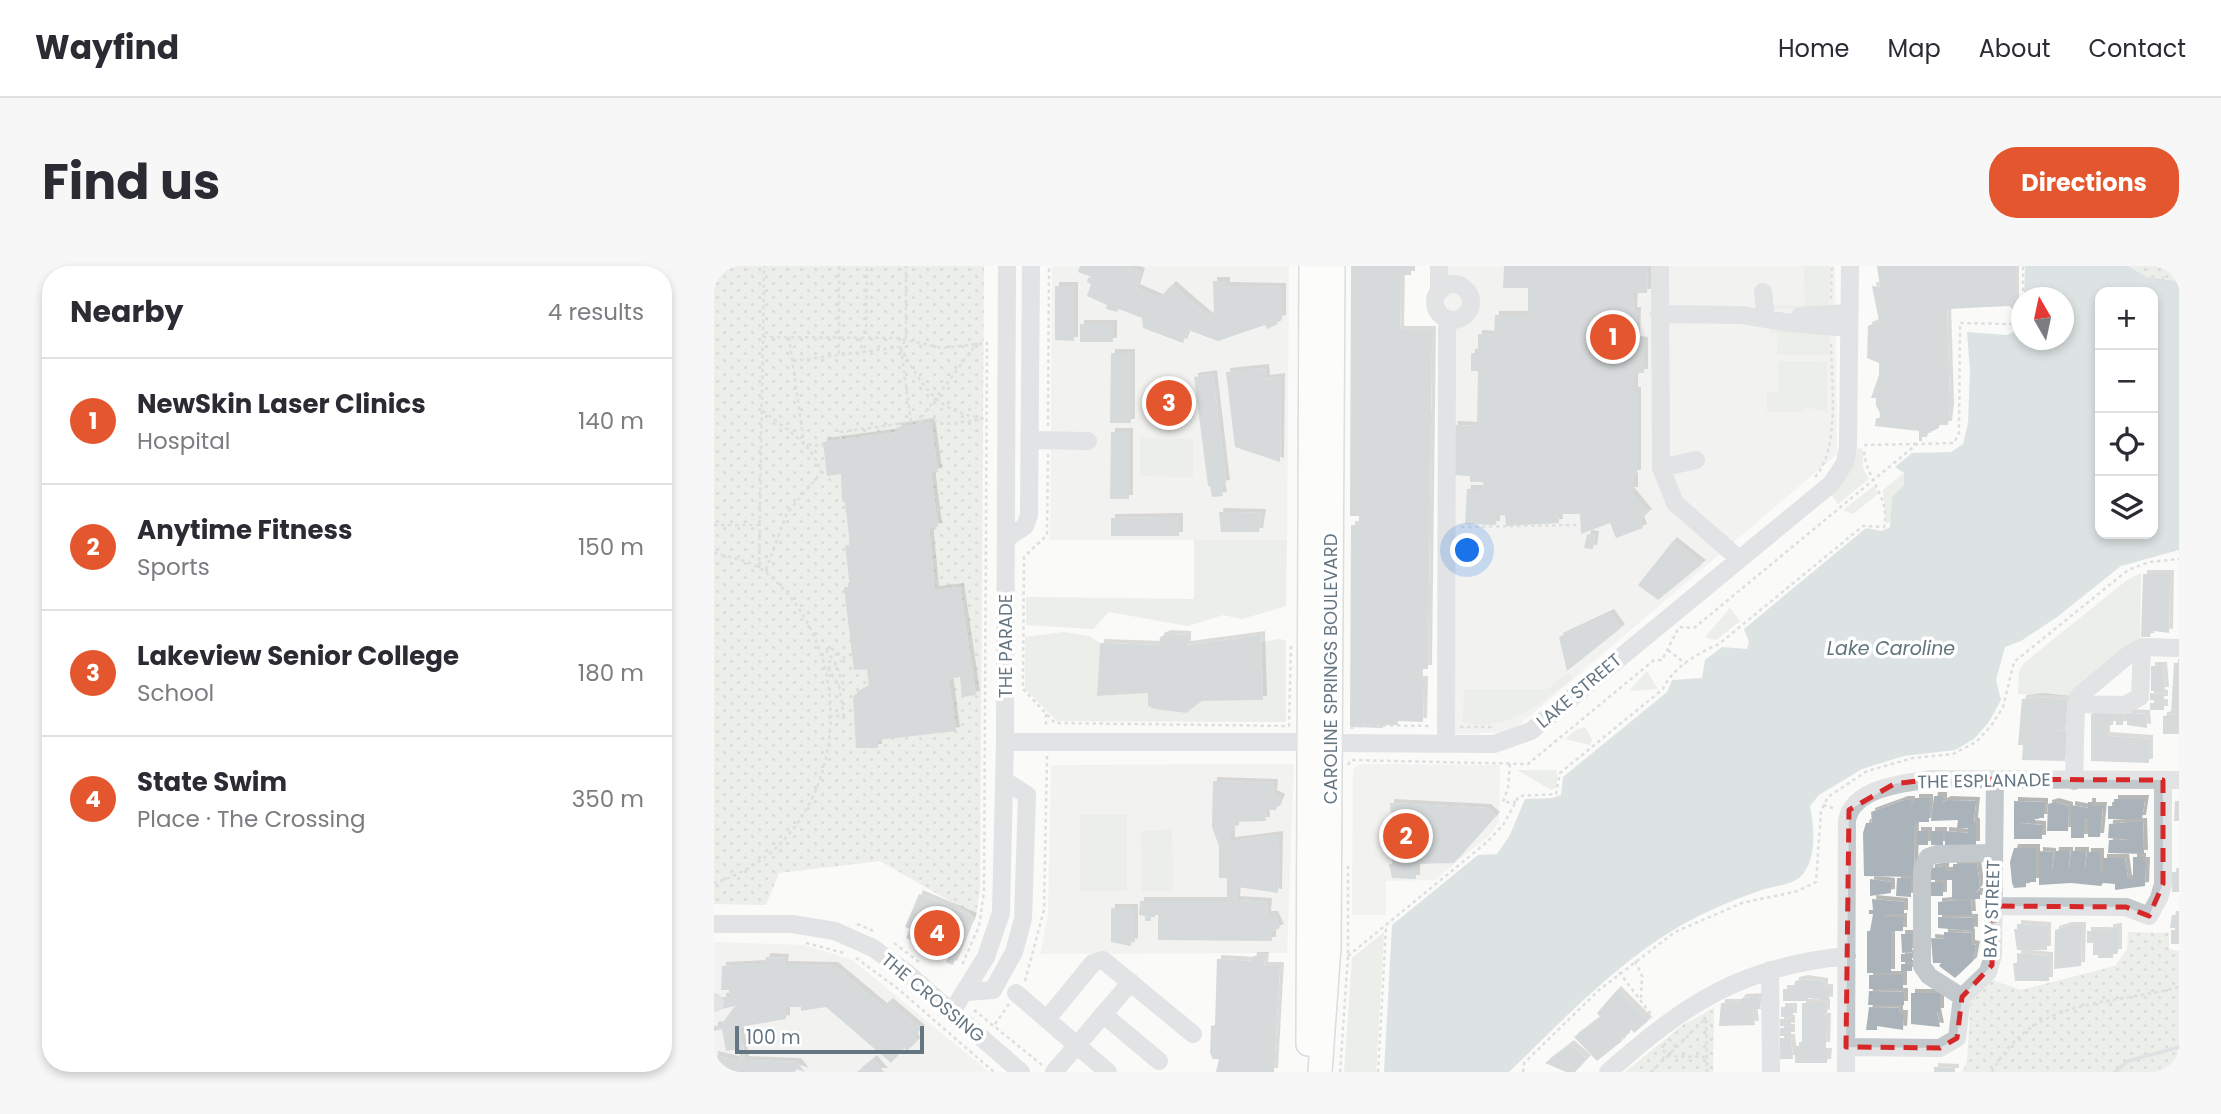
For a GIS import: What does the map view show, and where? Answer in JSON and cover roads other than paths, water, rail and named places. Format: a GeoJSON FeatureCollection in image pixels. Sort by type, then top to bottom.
{"type":"FeatureCollection","features":[{"type":"Feature","properties":{"kind":"main road","name":"CAROLINE SPRINGS BOULEVARD"},"geometry":{"type":"LineString","coordinates":[[1305,1072],[1310,1021],[1307,742],[1311,266]]}},
{"type":"Feature","properties":{"kind":"main road","name":"CAROLINE SPRINGS BOULEVARD"},"geometry":{"type":"LineString","coordinates":[[1321,1072],[1344,749],[1333,266]]}},
{"type":"Feature","properties":{"kind":"main road","name":"LAKE STREET"},"geometry":{"type":"LineString","coordinates":[[1307,742],[1344,749]]}},
{"type":"Feature","properties":{"kind":"street","name":"THE PARADE"},"geometry":{"type":"LineString","coordinates":[[951,1013],[986,957],[1001,913],[1005,742],[1007,266]]}},
{"type":"Feature","properties":{"kind":"street"},"geometry":{"type":"LineString","coordinates":[[1006,538],[1025,526],[1029,515],[1031,266]]}},
{"type":"Feature","properties":{"kind":"street"},"geometry":{"type":"LineString","coordinates":[[1438,292],[1455,285],[1469,295],[1468,312],[1459,319],[1447,319],[1435,307],[1439,266]]}},
{"type":"Feature","properties":{"kind":"street"},"geometry":{"type":"LineString","coordinates":[[1660,266],[1661,468],[1675,503],[1702,526],[1733,564]]}},
{"type":"Feature","properties":{"kind":"street","name":"LAKE STREET"},"geometry":{"type":"LineString","coordinates":[[1344,749],[1446,735],[1494,744],[1531,731],[1831,484],[1845,463],[1848,446],[1840,321],[1850,266]]}},
{"type":"Feature","properties":{"kind":"street"},"geometry":{"type":"LineString","coordinates":[[1763,292],[1769,318]]}},
{"type":"Feature","properties":{"kind":"street"},"geometry":{"type":"LineString","coordinates":[[1659,314],[1840,321]]}},
{"type":"Feature","properties":{"kind":"street"},"geometry":{"type":"LineString","coordinates":[[1446,735],[1447,319]]}},
{"type":"Feature","properties":{"kind":"street"},"geometry":{"type":"LineString","coordinates":[[1029,440],[1088,441]]}},
{"type":"Feature","properties":{"kind":"street"},"geometry":{"type":"LineString","coordinates":[[1661,468],[1696,460]]}},
{"type":"Feature","properties":{"kind":"street"},"geometry":{"type":"LineString","coordinates":[[2076,704],[2125,705],[2140,698],[2142,648]]}},
{"type":"Feature","properties":{"kind":"street"},"geometry":{"type":"LineString","coordinates":[[2074,781],[2076,704],[2088,687],[2142,648],[2179,648]]}},
{"type":"Feature","properties":{"kind":"street","name":"LAKE STREET"},"geometry":{"type":"LineString","coordinates":[[1005,742],[1307,742]]}},
{"type":"Feature","properties":{"kind":"street","name":"THE ESPLANADE"},"geometry":{"type":"LineString","coordinates":[[1846,1072],[1849,810],[1864,798],[1894,784],[1932,779],[2171,780]]}},
{"type":"Feature","properties":{"kind":"street"},"geometry":{"type":"LineString","coordinates":[[966,992],[993,990],[1014,952],[1023,919],[1027,795],[1004,780]]}},
{"type":"Feature","properties":{"kind":"street","name":"BAY STREET"},"geometry":{"type":"LineString","coordinates":[[1962,997],[1992,965],[1994,780]]}},
{"type":"Feature","properties":{"kind":"street"},"geometry":{"type":"LineString","coordinates":[[1993,906],[2126,907],[2149,916],[2159,898],[2162,884],[2171,780]]}},
{"type":"Feature","properties":{"kind":"street"},"geometry":{"type":"LineString","coordinates":[[1846,1047],[1948,1046],[1957,1038],[1962,997],[1929,976],[1922,966],[1922,869],[1928,856],[1937,854],[1994,853]]}},
{"type":"Feature","properties":{"kind":"street","name":"THE CROSSING"},"geometry":{"type":"LineString","coordinates":[[714,923],[792,924],[835,931],[873,948],[906,972],[1021,1072]]}},
{"type":"Feature","properties":{"kind":"street"},"geometry":{"type":"LineString","coordinates":[[1608,1072],[1660,1026],[1727,985],[1770,970],[1847,956]]}},
{"type":"Feature","properties":{"kind":"street"},"geometry":{"type":"LineString","coordinates":[[1047,1019],[1097,961],[1110,963],[1194,1034]]}},
{"type":"Feature","properties":{"kind":"street"},"geometry":{"type":"LineString","coordinates":[[1770,970],[1771,1072]]}},
{"type":"Feature","properties":{"kind":"street"},"geometry":{"type":"LineString","coordinates":[[1054,1072],[1131,982]]}},
{"type":"Feature","properties":{"kind":"street"},"geometry":{"type":"LineString","coordinates":[[1016,993],[1108,1072]]}},
{"type":"Feature","properties":{"kind":"street"},"geometry":{"type":"LineString","coordinates":[[1103,1014],[1159,1061]]}},
{"type":"Feature","properties":{"kind":"water","name":"Lake Caroline"},"geometry":{"type":"Polygon","coordinates":[[[2025,266],[2128,266],[2147,277],[2179,281],[2179,550],[2121,566],[2057,617],[2021,641],[2005,647],[1996,680],[2001,700],[1989,722],[1974,739],[1955,750],[1904,756],[1862,769],[1819,795],[1810,806],[1813,823],[1812,853],[1799,878],[1719,907],[1656,941],[1590,994],[1509,1072],[1384,1072],[1392,925],[1478,855],[1497,854],[1510,835],[1525,799],[1561,795],[1563,777],[1667,692],[1672,680],[1702,678],[1705,660],[1722,647],[1747,649],[1749,642],[1744,629],[1866,528],[1882,531],[1890,527],[1892,497],[1904,485],[1904,473],[1895,467],[1912,453],[1951,452],[1963,444],[1968,423],[1970,370],[1967,332],[2011,333],[2011,350],[2074,350],[2074,287],[2024,287],[2025,266]]]}},
{"type":"Feature","properties":{"kind":"waterway"},"geometry":{"type":"LineString","coordinates":[[2115,1072],[2128,1061],[2179,1047]]}},
{"type":"Feature","properties":{"kind":"place","name":"NewSkin Laser Clinics"},"geometry":{"type":"Point","coordinates":[1613,337]}},
{"type":"Feature","properties":{"kind":"place","name":"Lakeview Senior College"},"geometry":{"type":"Point","coordinates":[1169,403]}},
{"type":"Feature","properties":{"kind":"place","name":"Anytime Fitness"},"geometry":{"type":"Point","coordinates":[1406,836]}},
{"type":"Feature","properties":{"kind":"place","name":"State Swim"},"geometry":{"type":"Point","coordinates":[937,933]}}]}
